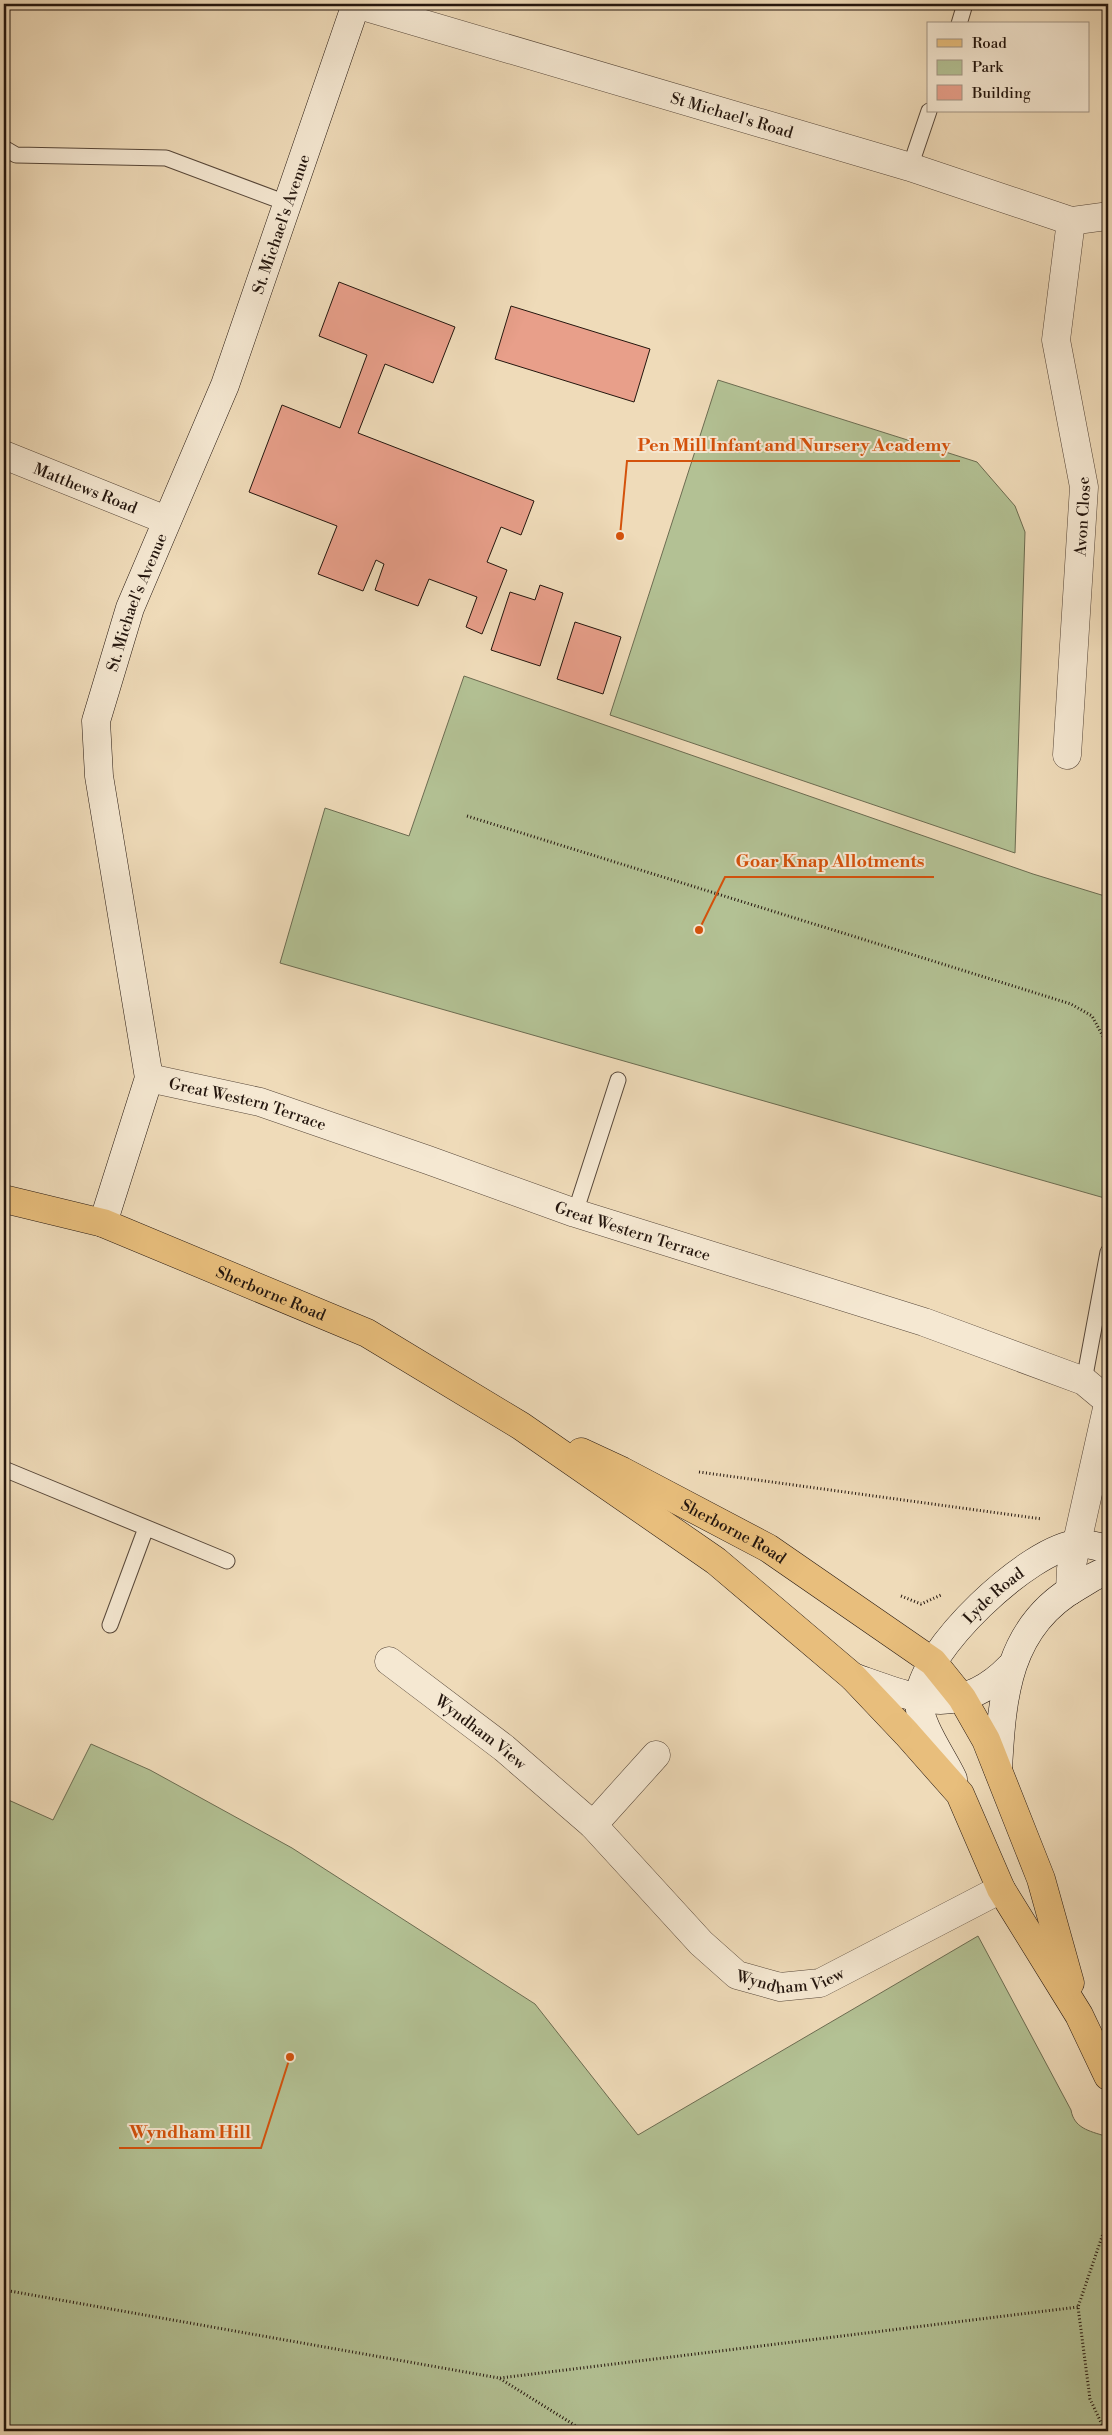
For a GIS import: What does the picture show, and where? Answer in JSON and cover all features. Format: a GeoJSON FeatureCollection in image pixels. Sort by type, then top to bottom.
{"type":"FeatureCollection","features":[{"type":"Feature","properties":{"kind":"main road","name":"Sherborne Road"},"geometry":{"type":"LineString","coordinates":[[4,1200],[103,1223],[367,1333],[521,1426],[716,1561],[853,1677],[960,1794],[1001,1889],[1079,2015]]}},
{"type":"Feature","properties":{"kind":"main road","name":"Sherborne Road"},"geometry":{"type":"LineString","coordinates":[[521,1426],[622,1470],[768,1548],[933,1662],[962,1698],[986,1740],[998,1769],[1040,1879],[1079,2015]]}},
{"type":"Feature","properties":{"kind":"main road"},"geometry":{"type":"LineString","coordinates":[[1079,2015],[1108,2076]]}},
{"type":"Feature","properties":{"kind":"street","name":"St Michael's Road"},"geometry":{"type":"LineString","coordinates":[[356,4],[910,167],[1071,221],[1108,216]]}},
{"type":"Feature","properties":{"kind":"street","name":"St. Michael's Avenue"},"geometry":{"type":"LineString","coordinates":[[103,1223],[149,1078],[99,776],[96,721],[130,608],[225,385],[289,204],[356,4]]}},
{"type":"Feature","properties":{"kind":"street","name":"Avon Close"},"geometry":{"type":"LineString","coordinates":[[1067,755],[1084,487],[1056,340],[1071,221]]}},
{"type":"Feature","properties":{"kind":"street","name":"Matthews Road"},"geometry":{"type":"LineString","coordinates":[[4,455],[166,520]]}},
{"type":"Feature","properties":{"kind":"street","name":"Great Western Terrace"},"geometry":{"type":"LineString","coordinates":[[149,1078],[260,1102],[575,1213],[924,1322],[1084,1381],[1108,1402],[1071,1569],[1070,1591]]}},
{"type":"Feature","properties":{"kind":"street","name":"Lyde Road"},"geometry":{"type":"LineString","coordinates":[[960,1794],[923,1720],[919,1699],[925,1675],[933,1662],[986,1598],[1024,1569],[1052,1553],[1080,1531],[1108,1549]]}},
{"type":"Feature","properties":{"kind":"street"},"geometry":{"type":"LineString","coordinates":[[853,1677],[919,1699],[943,1700],[962,1698],[998,1680],[1010,1667],[1026,1635],[1043,1612],[1055,1600],[1108,1571]]}},
{"type":"Feature","properties":{"kind":"street","name":"Wyndham View"},"geometry":{"type":"LineString","coordinates":[[389,1661],[504,1748],[593,1825],[702,1943],[737,1975],[780,1987],[820,1983],[1001,1889]]}},
{"type":"Feature","properties":{"kind":"street"},"geometry":{"type":"LineString","coordinates":[[998,1769],[1000,1727],[1010,1667]]}},
{"type":"Feature","properties":{"kind":"street"},"geometry":{"type":"LineString","coordinates":[[593,1825],[656,1755]]}},
{"type":"Feature","properties":{"kind":"lane"},"geometry":{"type":"LineString","coordinates":[[959,22],[965,4]]}},
{"type":"Feature","properties":{"kind":"lane"},"geometry":{"type":"LineString","coordinates":[[910,167],[929,112]]}},
{"type":"Feature","properties":{"kind":"lane"},"geometry":{"type":"LineString","coordinates":[[4,148],[16,155],[166,158],[289,204]]}},
{"type":"Feature","properties":{"kind":"lane"},"geometry":{"type":"LineString","coordinates":[[575,1213],[618,1080]]}},
{"type":"Feature","properties":{"kind":"lane"},"geometry":{"type":"LineString","coordinates":[[1084,1381],[1108,1252]]}},
{"type":"Feature","properties":{"kind":"lane"},"geometry":{"type":"LineString","coordinates":[[4,1469],[227,1561]]}},
{"type":"Feature","properties":{"kind":"lane"},"geometry":{"type":"LineString","coordinates":[[110,1625],[146,1528]]}},
{"type":"Feature","properties":{"kind":"path"},"geometry":{"type":"LineString","coordinates":[[467,816],[1071,1004],[1092,1016],[1105,1040],[1108,1053]]}},
{"type":"Feature","properties":{"kind":"path"},"geometry":{"type":"LineString","coordinates":[[700,1476],[691,1471],[1052,1520],[1080,1531]]}},
{"type":"Feature","properties":{"kind":"path"},"geometry":{"type":"LineString","coordinates":[[892,1592],[921,1604],[943,1594]]}},
{"type":"Feature","properties":{"kind":"path"},"geometry":{"type":"LineString","coordinates":[[1104,2431],[1090,2400],[1078,2307],[1108,2219]]}},
{"type":"Feature","properties":{"kind":"path"},"geometry":{"type":"LineString","coordinates":[[4,2290],[499,2378],[1078,2307]]}},
{"type":"Feature","properties":{"kind":"path"},"geometry":{"type":"LineString","coordinates":[[499,2378],[584,2431]]}},
{"type":"Feature","properties":{"kind":"green space"},"geometry":{"type":"Polygon","coordinates":[[[718,380],[977,462],[1015,506],[1025,532],[1015,853],[610,715],[718,380]]]}},
{"type":"Feature","properties":{"kind":"green space"},"geometry":{"type":"Polygon","coordinates":[[[464,676],[1033,874],[1108,897],[1108,1199],[280,963],[325,808],[409,836],[464,676]]]}},
{"type":"Feature","properties":{"kind":"green space"},"geometry":{"type":"Polygon","coordinates":[[[91,1744],[150,1770],[292,1848],[535,2004],[638,2135],[978,1936],[1071,2110],[1075,2121],[1083,2128],[1105,2136],[1108,2146],[1108,2431],[4,2431],[4,1798],[53,1820],[91,1744]]]}},
{"type":"Feature","properties":{"kind":"building"},"geometry":{"type":"Polygon","coordinates":[[[339,282],[455,327],[433,383],[385,364],[358,433],[534,501],[521,535],[501,527],[487,562],[507,570],[482,634],[466,627],[477,597],[429,579],[418,606],[375,590],[384,564],[376,560],[363,591],[318,574],[337,526],[249,492],[282,405],[340,428],[367,355],[319,336],[339,282]]]}},
{"type":"Feature","properties":{"kind":"building"},"geometry":{"type":"Polygon","coordinates":[[[511,306],[650,349],[634,402],[495,359],[511,306]]]}},
{"type":"Feature","properties":{"kind":"building"},"geometry":{"type":"Polygon","coordinates":[[[540,585],[563,593],[540,666],[491,650],[510,592],[535,600],[540,585]]]}},
{"type":"Feature","properties":{"kind":"building"},"geometry":{"type":"Polygon","coordinates":[[[575,622],[621,637],[603,694],[557,679],[575,622]]]}},
{"type":"Feature","properties":{"kind":"place","name":"Pen Mill Infant and Nursery Academy"},"geometry":{"type":"Point","coordinates":[620,536]}},
{"type":"Feature","properties":{"kind":"place","name":"Goar Knap Allotments"},"geometry":{"type":"Point","coordinates":[699,930]}},
{"type":"Feature","properties":{"kind":"place","name":"Wyndham Hill"},"geometry":{"type":"Point","coordinates":[290,2057]}}]}
